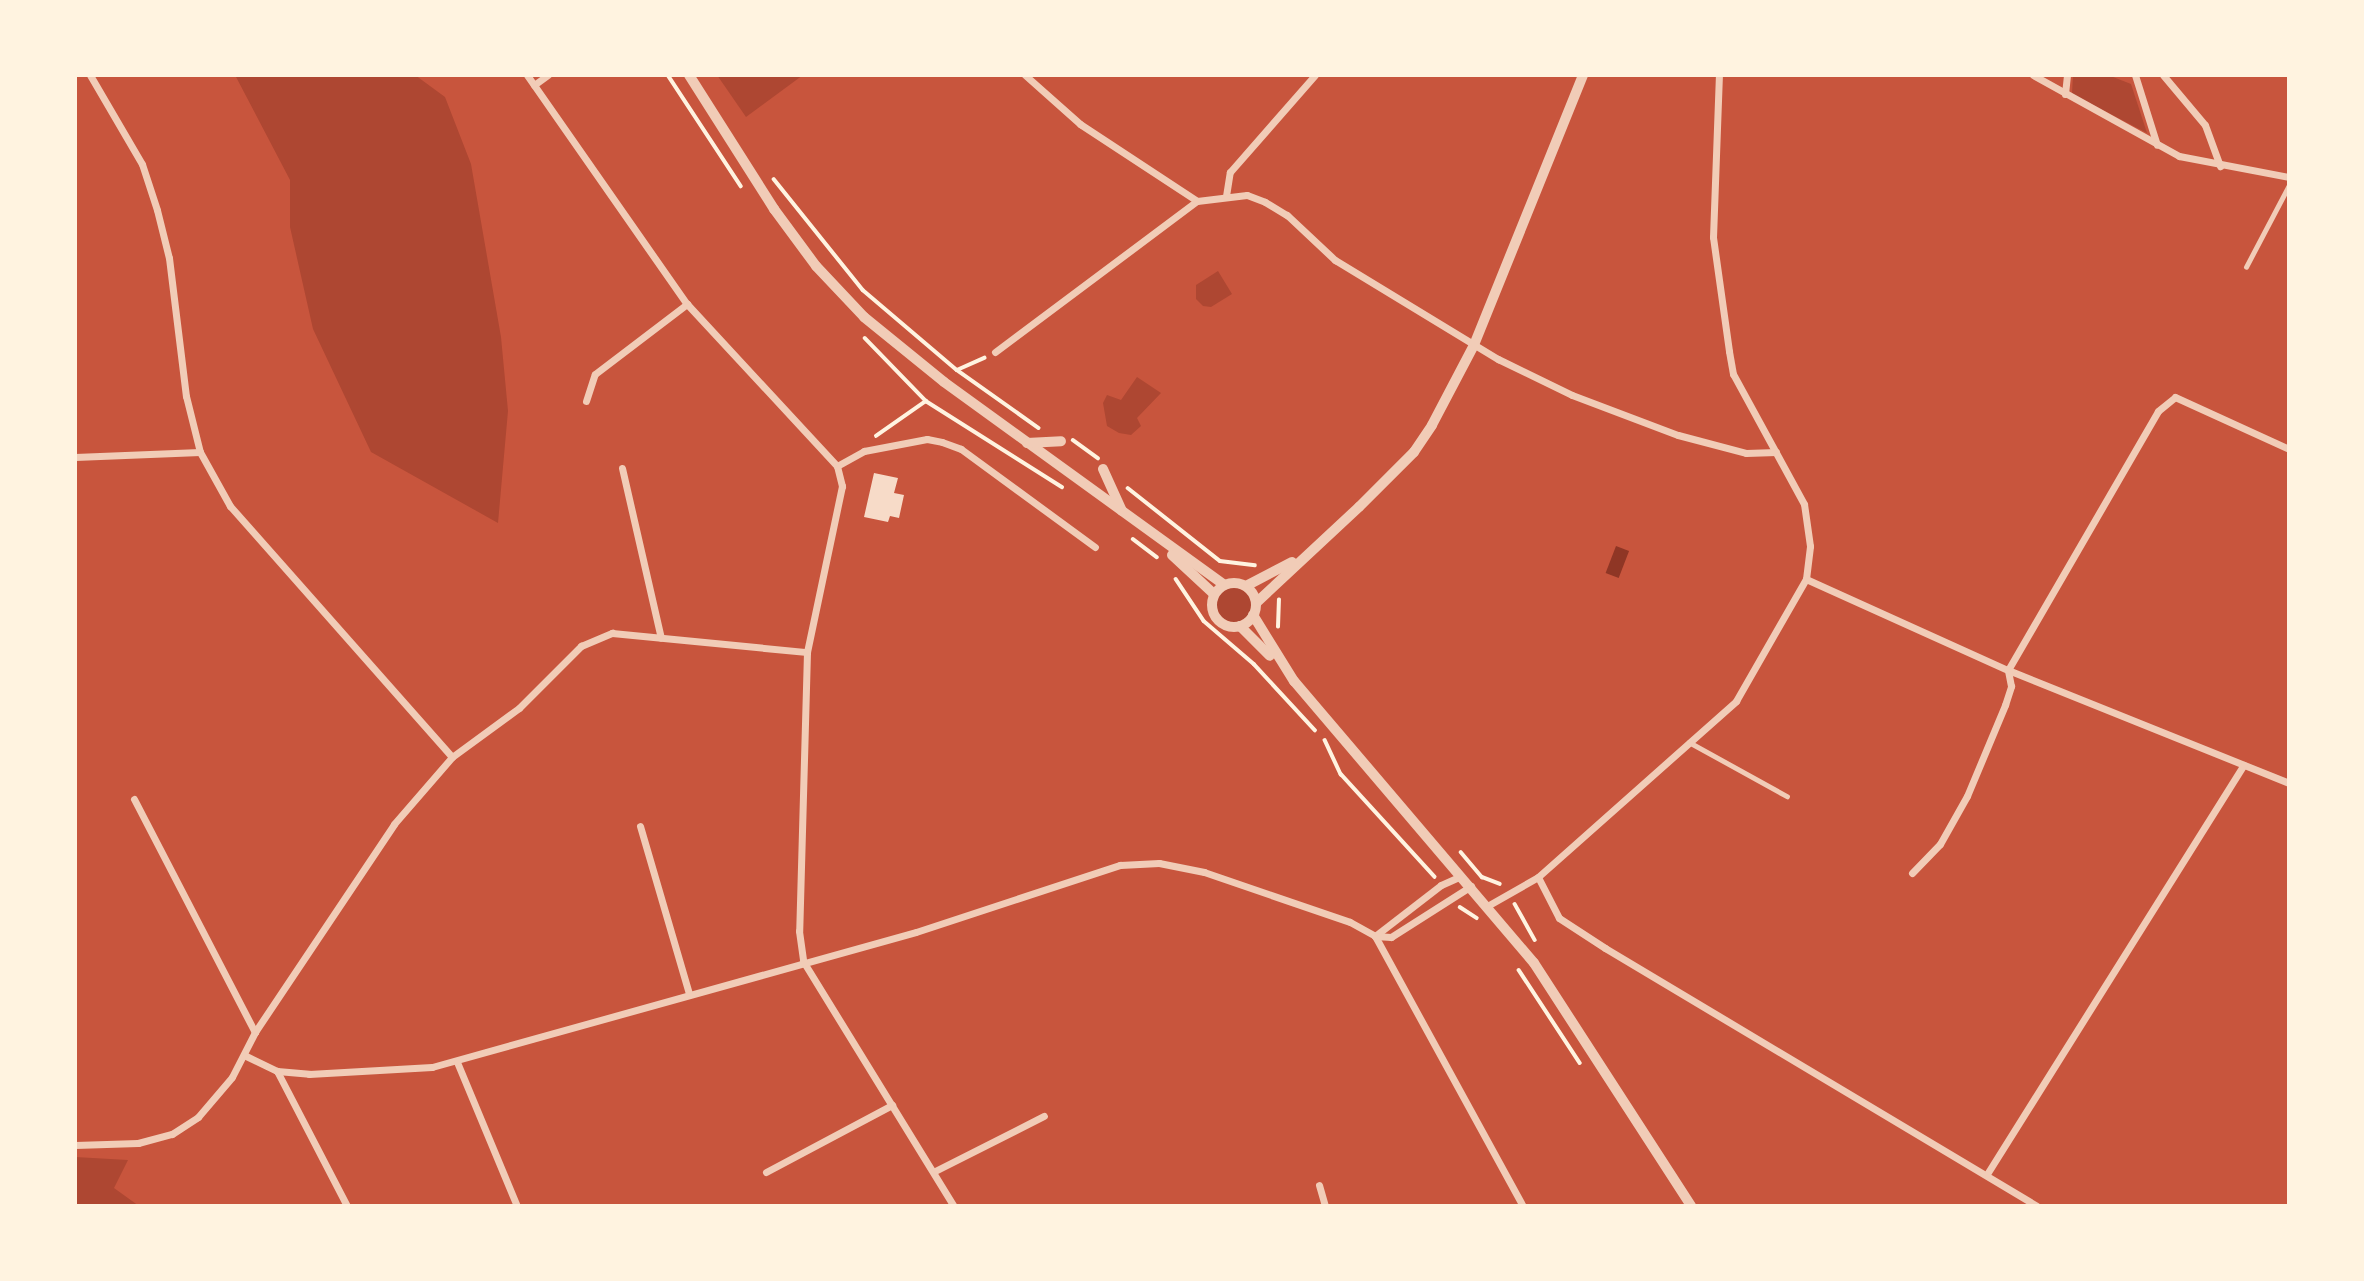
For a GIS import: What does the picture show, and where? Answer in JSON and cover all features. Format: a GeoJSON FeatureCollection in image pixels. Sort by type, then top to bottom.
{"type":"FeatureCollection","features":[{"type":"Feature","properties":{"kind":"street"},"geometry":{"type":"LineString","coordinates":[[90,75],[142,163],[157,210],[169,258],[186,396],[200,452],[230,506],[452,757]]}},
{"type":"Feature","properties":{"kind":"street"},"geometry":{"type":"LineString","coordinates":[[527,75],[687,304],[837,466],[842,486],[807,652],[799,931],[803,961],[936,1171],[954,1206]]}},
{"type":"Feature","properties":{"kind":"street"},"geometry":{"type":"LineString","coordinates":[[534,85],[548,75]]}},
{"type":"Feature","properties":{"kind":"street"},"geometry":{"type":"LineString","coordinates":[[689,75],[816,266],[907,354],[1224,585],[1246,586],[1303,556]]}},
{"type":"Feature","properties":{"kind":"street"},"geometry":{"type":"LineString","coordinates":[[1025,75],[1080,124],[1198,201]]}},
{"type":"Feature","properties":{"kind":"street"},"geometry":{"type":"LineString","coordinates":[[1226,196],[1230,172],[1315,75]]}},
{"type":"Feature","properties":{"kind":"street"},"geometry":{"type":"LineString","coordinates":[[1240,626],[1253,615],[1256,603],[1303,556],[1414,452],[1447,400],[1474,345],[1583,75]]}},
{"type":"Feature","properties":{"kind":"street"},"geometry":{"type":"LineString","coordinates":[[1489,905],[1538,877],[1736,701],[1806,579],[1810,546],[1804,504],[1733,374],[1713,237],[1718,75]]}},
{"type":"Feature","properties":{"kind":"street"},"geometry":{"type":"LineString","coordinates":[[2033,75],[2157,145],[2220,166],[2289,177]]}},
{"type":"Feature","properties":{"kind":"street"},"geometry":{"type":"LineString","coordinates":[[2065,94],[2067,75]]}},
{"type":"Feature","properties":{"kind":"street"},"geometry":{"type":"LineString","coordinates":[[2135,75],[2157,145]]}},
{"type":"Feature","properties":{"kind":"street"},"geometry":{"type":"LineString","coordinates":[[2164,75],[2205,125],[2220,166]]}},
{"type":"Feature","properties":{"kind":"street"},"geometry":{"type":"LineString","coordinates":[[995,352],[1198,201],[1247,195],[1276,208],[1335,260],[1474,345],[1630,418],[1746,453],[1776,452]]}},
{"type":"Feature","properties":{"kind":"street"},"geometry":{"type":"LineString","coordinates":[[586,401],[595,374],[687,304]]}},
{"type":"Feature","properties":{"kind":"street"},"geometry":{"type":"LineString","coordinates":[[1912,873],[1940,844],[1982,767],[2011,686],[2008,670],[2158,411],[2175,397],[2289,449]]}},
{"type":"Feature","properties":{"kind":"street"},"geometry":{"type":"LineString","coordinates":[[1027,443],[1061,438]]}},
{"type":"Feature","properties":{"kind":"street"},"geometry":{"type":"LineString","coordinates":[[837,466],[864,451],[927,439],[942,442],[961,449],[1095,547]]}},
{"type":"Feature","properties":{"kind":"street"},"geometry":{"type":"LineString","coordinates":[[75,457],[200,452]]}},
{"type":"Feature","properties":{"kind":"street"},"geometry":{"type":"LineString","coordinates":[[1103,465],[1122,513]]}},
{"type":"Feature","properties":{"kind":"street"},"geometry":{"type":"LineString","coordinates":[[622,468],[661,638]]}},
{"type":"Feature","properties":{"kind":"street"},"geometry":{"type":"LineString","coordinates":[[1150,533],[1214,594]]}},
{"type":"Feature","properties":{"kind":"street"},"geometry":{"type":"LineString","coordinates":[[1806,579],[2008,670],[2289,783]]}},
{"type":"Feature","properties":{"kind":"street"},"geometry":{"type":"LineString","coordinates":[[1224,585],[1214,594],[1212,606],[1219,621],[1240,626],[1294,681],[1489,905],[1534,963],[1691,1206]]}},
{"type":"Feature","properties":{"kind":"street"},"geometry":{"type":"LineString","coordinates":[[1246,586],[1256,603]]}},
{"type":"Feature","properties":{"kind":"street"},"geometry":{"type":"LineString","coordinates":[[1253,615],[1294,681]]}},
{"type":"Feature","properties":{"kind":"street"},"geometry":{"type":"LineString","coordinates":[[75,1145],[138,1143],[187,1127],[217,1096],[244,1055],[255,1032],[357,875],[452,757],[519,708],[581,646],[612,633],[807,652]]}},
{"type":"Feature","properties":{"kind":"street"},"geometry":{"type":"LineString","coordinates":[[1987,1174],[2244,765]]}},
{"type":"Feature","properties":{"kind":"street"},"geometry":{"type":"LineString","coordinates":[[134,799],[255,1032]]}},
{"type":"Feature","properties":{"kind":"street"},"geometry":{"type":"LineString","coordinates":[[640,826],[689,994]]}},
{"type":"Feature","properties":{"kind":"street"},"geometry":{"type":"LineString","coordinates":[[244,1055],[277,1071],[377,1074],[457,1062],[803,961],[916,932],[1077,876],[1136,863],[1203,872],[1350,922],[1376,936],[1391,937],[1453,900],[1471,886]]}},
{"type":"Feature","properties":{"kind":"street"},"geometry":{"type":"LineString","coordinates":[[1376,936],[1441,884],[1461,876]]}},
{"type":"Feature","properties":{"kind":"street"},"geometry":{"type":"LineString","coordinates":[[1538,877],[1559,918],[2037,1206]]}},
{"type":"Feature","properties":{"kind":"street"},"geometry":{"type":"LineString","coordinates":[[1376,936],[1523,1206]]}},
{"type":"Feature","properties":{"kind":"street"},"geometry":{"type":"LineString","coordinates":[[457,1062],[517,1206]]}},
{"type":"Feature","properties":{"kind":"street"},"geometry":{"type":"LineString","coordinates":[[277,1071],[347,1206]]}},
{"type":"Feature","properties":{"kind":"street"},"geometry":{"type":"LineString","coordinates":[[766,1172],[892,1105]]}},
{"type":"Feature","properties":{"kind":"street"},"geometry":{"type":"LineString","coordinates":[[936,1171],[1044,1116]]}},
{"type":"Feature","properties":{"kind":"street"},"geometry":{"type":"LineString","coordinates":[[1320,1185],[1325,1206]]}},
{"type":"Feature","properties":{"kind":"lane"},"geometry":{"type":"LineString","coordinates":[[2246,267],[2289,185]]}},
{"type":"Feature","properties":{"kind":"lane"},"geometry":{"type":"LineString","coordinates":[[1689,742],[1787,796]]}},
{"type":"Feature","properties":{"kind":"path"},"geometry":{"type":"LineString","coordinates":[[668,75],[748,197]]}},
{"type":"Feature","properties":{"kind":"path"},"geometry":{"type":"LineString","coordinates":[[769,173],[863,290],[957,370],[1051,432]]}},
{"type":"Feature","properties":{"kind":"path"},"geometry":{"type":"LineString","coordinates":[[863,336],[926,401],[1065,489]]}},
{"type":"Feature","properties":{"kind":"path"},"geometry":{"type":"LineString","coordinates":[[957,370],[995,352]]}},
{"type":"Feature","properties":{"kind":"path"},"geometry":{"type":"LineString","coordinates":[[868,442],[926,401]]}},
{"type":"Feature","properties":{"kind":"path"},"geometry":{"type":"LineString","coordinates":[[1061,438],[1103,465]]}},
{"type":"Feature","properties":{"kind":"path"},"geometry":{"type":"LineString","coordinates":[[1120,478],[1135,497],[1220,561],[1258,566]]}},
{"type":"Feature","properties":{"kind":"path"},"geometry":{"type":"LineString","coordinates":[[1125,533],[1163,564]]}},
{"type":"Feature","properties":{"kind":"path"},"geometry":{"type":"LineString","coordinates":[[1170,572],[1204,621],[1254,664],[1324,740],[1341,774],[1392,834],[1424,860],[1441,884]]}},
{"type":"Feature","properties":{"kind":"path"},"geometry":{"type":"LineString","coordinates":[[1453,900],[1480,920]]}},
{"type":"Feature","properties":{"kind":"path"},"geometry":{"type":"LineString","coordinates":[[1514,962],[1582,1066]]}},
{"type":"Feature","properties":{"kind":"shaded area"},"geometry":{"type":"Polygon","coordinates":[[[235,75],[415,75],[445,97],[471,164],[501,337],[508,411],[498,523],[371,452],[313,329],[290,227],[290,180],[235,75]]]}},
{"type":"Feature","properties":{"kind":"shaded area"},"geometry":{"type":"Polygon","coordinates":[[[717,75],[803,75],[746,117],[717,75]]]}},
{"type":"Feature","properties":{"kind":"shaded area"},"geometry":{"type":"Polygon","coordinates":[[[2073,75],[2108,75],[2131,84],[2147,133],[2072,94],[2073,75]]]}},
{"type":"Feature","properties":{"kind":"shaded area"},"geometry":{"type":"Polygon","coordinates":[[[1218,271],[1232,294],[1211,307],[1203,306],[1196,299],[1196,285],[1218,271]]]}},
{"type":"Feature","properties":{"kind":"shaded area"},"geometry":{"type":"Polygon","coordinates":[[[1137,377],[1161,393],[1137,418],[1141,426],[1131,435],[1119,433],[1107,426],[1103,403],[1107,395],[1121,400],[1137,377]]]}},
{"type":"Feature","properties":{"kind":"shaded area"},"geometry":{"type":"Polygon","coordinates":[[[1616,546],[1629,551],[1619,578],[1606,573],[1616,546]]]}},
{"type":"Feature","properties":{"kind":"shaded area"},"geometry":{"type":"Polygon","coordinates":[[[1234,588],[1246,593],[1251,605],[1246,617],[1234,622],[1222,617],[1217,605],[1222,593],[1234,588]]]}},
{"type":"Feature","properties":{"kind":"shaded area"},"geometry":{"type":"Polygon","coordinates":[[[75,1157],[128,1160],[114,1188],[139,1206],[75,1206],[75,1157]]]}},
{"type":"Feature","properties":{"kind":"building"},"geometry":{"type":"Polygon","coordinates":[[[874,473],[898,478],[894,493],[904,495],[899,518],[890,516],[888,522],[864,517],[874,473]]]}}]}
